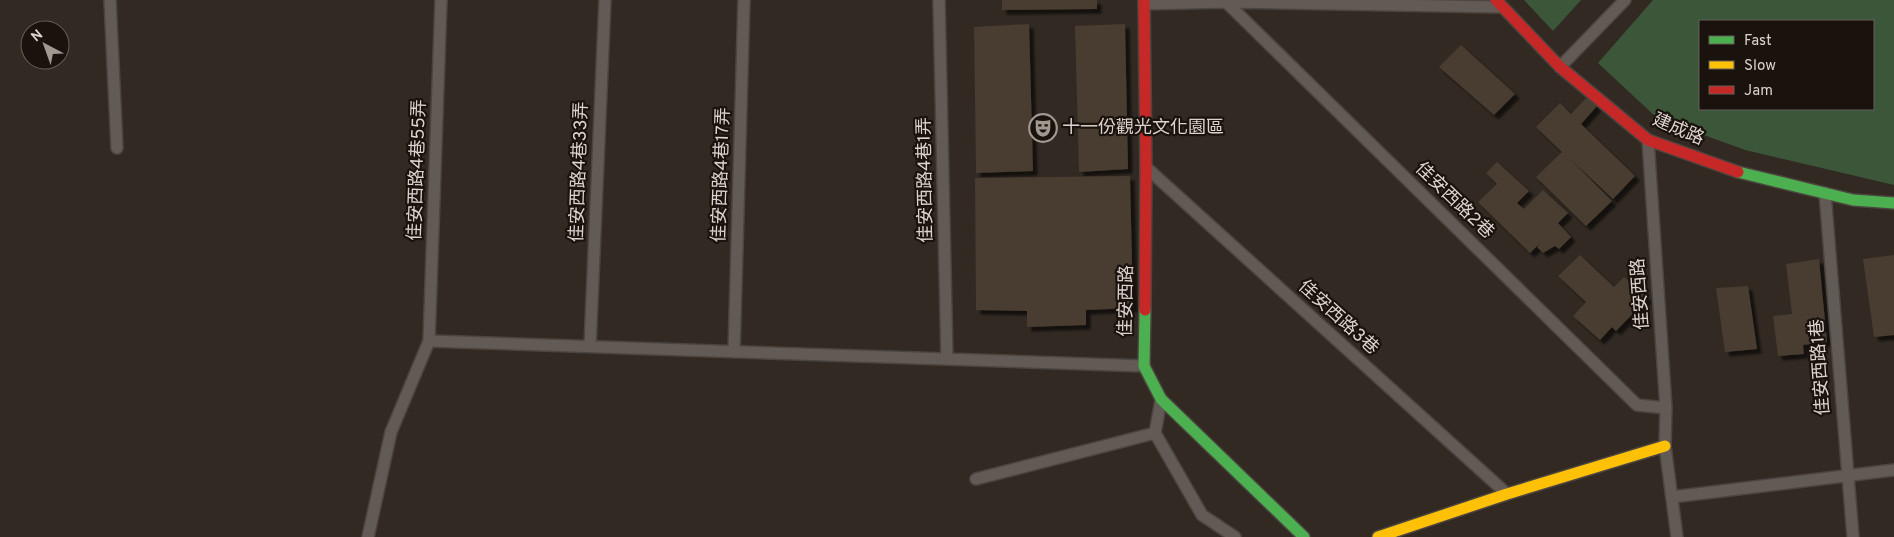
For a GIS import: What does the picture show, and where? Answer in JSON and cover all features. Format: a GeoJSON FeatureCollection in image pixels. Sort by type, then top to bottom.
{"type":"FeatureCollection","features":[{"type":"Feature","properties":{"kind":"street","name":"佳安西路"},"geometry":{"type":"LineString","coordinates":[[1144,2],[1146,168],[1144,366],[1161,399],[1304,537]]}},
{"type":"Feature","properties":{"kind":"street","name":"建成路"},"geometry":{"type":"LineString","coordinates":[[1500,4],[1560,67],[1648,140],[1738,172],[1853,200],[1894,203]]}},
{"type":"Feature","properties":{"kind":"street"},"geometry":{"type":"LineString","coordinates":[[1378,537],[1507,494],[1665,446]]}},
{"type":"Feature","properties":{"kind":"lane"},"geometry":{"type":"LineString","coordinates":[[110,0],[117,148]]}},
{"type":"Feature","properties":{"kind":"lane","name":"佳安西路4巷55弄"},"geometry":{"type":"LineString","coordinates":[[429,341],[441,0]]}},
{"type":"Feature","properties":{"kind":"lane","name":"佳安西路4巷33弄"},"geometry":{"type":"LineString","coordinates":[[590,346],[605,0]]}},
{"type":"Feature","properties":{"kind":"lane","name":"佳安西路4巷17弄"},"geometry":{"type":"LineString","coordinates":[[734,352],[744,0]]}},
{"type":"Feature","properties":{"kind":"lane","name":"佳安西路4巷1弄"},"geometry":{"type":"LineString","coordinates":[[939,0],[948,359]]}},
{"type":"Feature","properties":{"kind":"lane"},"geometry":{"type":"LineString","coordinates":[[1560,67],[1625,0]]}},
{"type":"Feature","properties":{"kind":"lane"},"geometry":{"type":"LineString","coordinates":[[1144,2],[1500,4]]}},
{"type":"Feature","properties":{"kind":"lane","name":"佳安西路2巷"},"geometry":{"type":"LineString","coordinates":[[1226,2],[1637,405],[1666,408]]}},
{"type":"Feature","properties":{"kind":"lane","name":"佳安西路"},"geometry":{"type":"LineString","coordinates":[[1648,140],[1666,408],[1665,446],[1677,537]]}},
{"type":"Feature","properties":{"kind":"lane","name":"佳安西路3巷"},"geometry":{"type":"LineString","coordinates":[[1146,168],[1507,494]]}},
{"type":"Feature","properties":{"kind":"lane","name":"佳安西路1巷"},"geometry":{"type":"LineString","coordinates":[[1825,193],[1853,537]]}},
{"type":"Feature","properties":{"kind":"lane"},"geometry":{"type":"LineString","coordinates":[[368,537],[391,432],[429,341],[1144,366]]}},
{"type":"Feature","properties":{"kind":"lane"},"geometry":{"type":"LineString","coordinates":[[1161,399],[1154,433],[1202,515],[1235,537]]}},
{"type":"Feature","properties":{"kind":"lane"},"geometry":{"type":"LineString","coordinates":[[976,479],[1154,433]]}},
{"type":"Feature","properties":{"kind":"lane"},"geometry":{"type":"LineString","coordinates":[[1672,497],[1894,470]]}},
{"type":"Feature","properties":{"kind":"green space"},"geometry":{"type":"Polygon","coordinates":[[[1524,0],[1581,0],[1553,31],[1524,0]]]}},
{"type":"Feature","properties":{"kind":"green space"},"geometry":{"type":"Polygon","coordinates":[[[1653,0],[1894,0],[1894,185],[1745,150],[1657,118],[1598,63],[1653,0]]]}},
{"type":"Feature","properties":{"kind":"building"},"geometry":{"type":"Polygon","coordinates":[[[1002,0],[1097,0],[1097,9],[1002,10],[1002,0]]]}},
{"type":"Feature","properties":{"kind":"building"},"geometry":{"type":"Polygon","coordinates":[[[1029,24],[1033,171],[976,173],[974,27],[1029,24]]]}},
{"type":"Feature","properties":{"kind":"building"},"geometry":{"type":"Polygon","coordinates":[[[1125,24],[1128,169],[1079,172],[1075,26],[1125,24]]]}},
{"type":"Feature","properties":{"kind":"building"},"geometry":{"type":"Polygon","coordinates":[[[1461,45],[1515,94],[1494,115],[1439,67],[1461,45]]]}},
{"type":"Feature","properties":{"kind":"building"},"geometry":{"type":"Polygon","coordinates":[[[1587,97],[1597,106],[1581,124],[1635,176],[1613,199],[1569,158],[1612,201],[1586,226],[1536,177],[1562,152],[1536,127],[1560,103],[1571,114],[1587,97]]]}},
{"type":"Feature","properties":{"kind":"building"},"geometry":{"type":"Polygon","coordinates":[[[1497,162],[1529,191],[1517,203],[1524,209],[1543,190],[1568,213],[1558,223],[1571,237],[1559,249],[1555,246],[1543,253],[1537,247],[1541,242],[1530,253],[1478,202],[1497,184],[1486,173],[1497,162]]]}},
{"type":"Feature","properties":{"kind":"building"},"geometry":{"type":"Polygon","coordinates":[[[1130,176],[1133,308],[1086,310],[1086,325],[1027,327],[1027,311],[976,310],[975,178],[1130,176]]]}},
{"type":"Feature","properties":{"kind":"building"},"geometry":{"type":"Polygon","coordinates":[[[1580,255],[1614,287],[1624,277],[1648,298],[1616,331],[1612,327],[1600,340],[1573,316],[1586,302],[1558,276],[1580,255]]]}},
{"type":"Feature","properties":{"kind":"building"},"geometry":{"type":"Polygon","coordinates":[[[1894,255],[1894,335],[1874,337],[1863,259],[1894,255]]]}},
{"type":"Feature","properties":{"kind":"building"},"geometry":{"type":"Polygon","coordinates":[[[1819,259],[1827,342],[1803,345],[1804,354],[1778,356],[1773,316],[1792,314],[1786,264],[1819,259]]]}},
{"type":"Feature","properties":{"kind":"building"},"geometry":{"type":"Polygon","coordinates":[[[1748,286],[1757,349],[1725,352],[1716,288],[1748,286]]]}},
{"type":"Feature","properties":{"kind":"traffic: fast"},"geometry":{"type":"LineString","coordinates":[[1738,172],[1853,200],[1894,203]]}},
{"type":"Feature","properties":{"kind":"traffic: fast"},"geometry":{"type":"LineString","coordinates":[[1145,310],[1144,366],[1161,399],[1304,537]]}},
{"type":"Feature","properties":{"kind":"traffic: slow"},"geometry":{"type":"LineString","coordinates":[[1378,537],[1507,494],[1665,446]]}},
{"type":"Feature","properties":{"kind":"traffic: jam"},"geometry":{"type":"LineString","coordinates":[[1144,0],[1145,310]]}},
{"type":"Feature","properties":{"kind":"traffic: jam"},"geometry":{"type":"LineString","coordinates":[[1496,0],[1560,67],[1648,140],[1738,172]]}},
{"type":"Feature","properties":{"kind":"place","name":"十一份觀光文化園區"},"geometry":{"type":"Point","coordinates":[1043,128]}}]}
